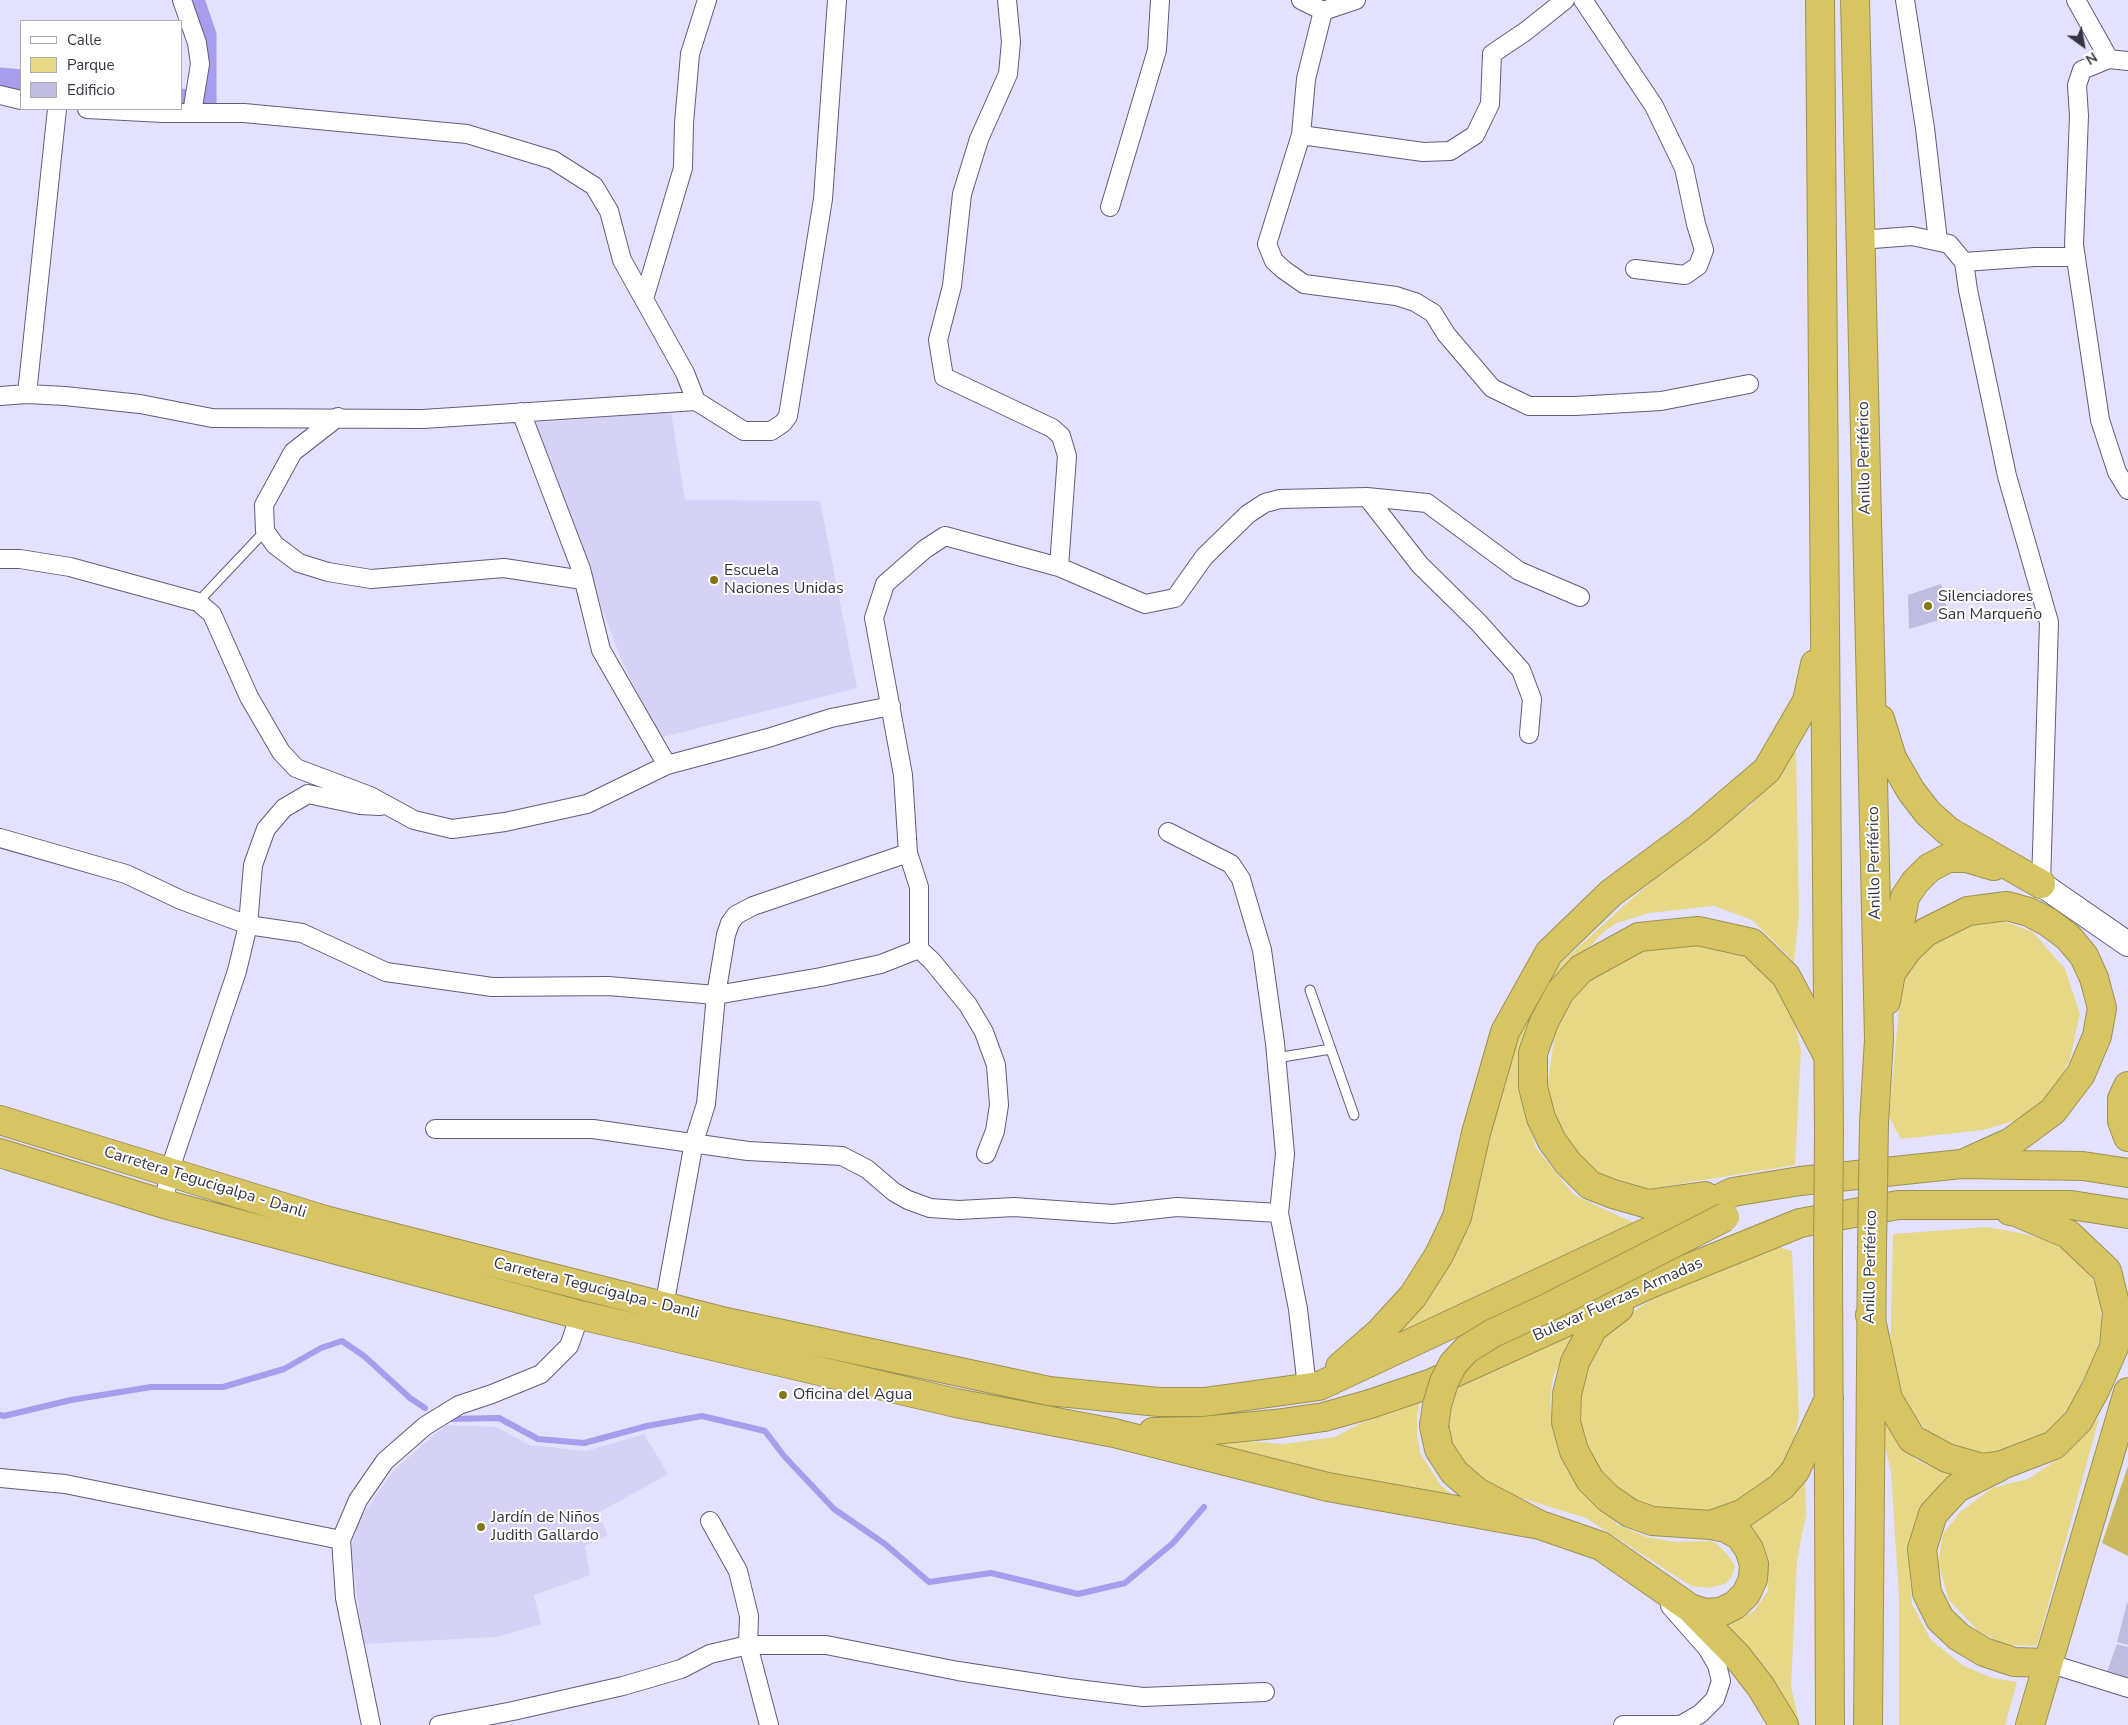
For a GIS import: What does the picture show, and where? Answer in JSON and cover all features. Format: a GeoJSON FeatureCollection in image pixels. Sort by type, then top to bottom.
{"type":"FeatureCollection","features":[{"type":"Feature","properties":{"kind":"highway"},"geometry":{"type":"LineString","coordinates":[[1820,0],[1830,1060],[1828,1258],[1830,1725]]}},
{"type":"Feature","properties":{"kind":"highway","name":"Anillo Periférico"},"geometry":{"type":"LineString","coordinates":[[1855,0],[1870,686],[1880,1039],[1874,1122],[1870,1315],[1868,1725]]}},
{"type":"Feature","properties":{"kind":"highway"},"geometry":{"type":"LineString","coordinates":[[1313,1386],[1380,1332],[1413,1296],[1439,1255],[1457,1217],[1476,1133],[1505,1032],[1549,953],[1611,893],[1699,828],[1767,770],[1807,701],[1825,613]]}},
{"type":"Feature","properties":{"kind":"highway"},"geometry":{"type":"LineString","coordinates":[[1870,686],[1892,758],[1911,791],[1928,813],[1948,831],[2041,884]]}},
{"type":"Feature","properties":{"kind":"highway"},"geometry":{"type":"LineString","coordinates":[[1880,1039],[1905,897],[1915,882],[1929,868],[1948,858],[1967,858],[1987,863],[2041,884]]}},
{"type":"Feature","properties":{"kind":"highway"},"geometry":{"type":"LineString","coordinates":[[1891,973],[1908,949],[1926,932],[1968,911],[2007,906],[2028,912],[2048,922],[2068,937],[2084,956],[2094,978],[2102,1008],[2097,1036],[2081,1074],[2053,1111],[2011,1142],[1961,1164]]}},
{"type":"Feature","properties":{"kind":"highway"},"geometry":{"type":"LineString","coordinates":[[1729,1205],[1648,1204],[1590,1185],[1568,1163],[1552,1141],[1541,1118],[1534,1087],[1533,1053],[1544,1022],[1560,992],[1581,969],[1639,937],[1698,930],[1752,943],[1786,976],[1830,1060]]}},
{"type":"Feature","properties":{"kind":"highway"},"geometry":{"type":"LineString","coordinates":[[2128,1086],[2122,1099],[2122,1121],[2128,1137]]}},
{"type":"Feature","properties":{"kind":"highway","name":"Carretera Tegucigalpa - Danli"},"geometry":{"type":"LineString","coordinates":[[0,1120],[325,1220],[726,1322],[1050,1391],[1159,1402],[1204,1402],[1313,1386]]}},
{"type":"Feature","properties":{"kind":"highway","name":"Carretera Tegucigalpa - Danli"},"geometry":{"type":"LineString","coordinates":[[0,1153],[164,1204],[580,1316],[956,1403],[1114,1433]]}},
{"type":"Feature","properties":{"kind":"highway"},"geometry":{"type":"LineString","coordinates":[[1313,1386],[1729,1205],[1800,1181],[1961,1164],[2084,1166],[2128,1173]]}},
{"type":"Feature","properties":{"kind":"highway"},"geometry":{"type":"LineString","coordinates":[[1729,1205],[1547,1308],[1493,1333],[1467,1349],[1453,1364],[1444,1382],[1437,1405],[1434,1426],[1438,1449],[1454,1472],[1476,1492],[1540,1525],[1601,1546],[1690,1608],[1738,1656],[1761,1687],[1784,1725]]}},
{"type":"Feature","properties":{"kind":"highway","name":"Bulevar Fuerzas Armadas"},"geometry":{"type":"LineString","coordinates":[[1114,1433],[1202,1431],[1275,1424],[1333,1415],[1432,1383],[1652,1283],[1800,1223],[1898,1205],[2071,1205],[2128,1214]]}},
{"type":"Feature","properties":{"kind":"highway"},"geometry":{"type":"LineString","coordinates":[[1961,1206],[2016,1212],[2068,1234],[2107,1271],[2117,1312],[2114,1347],[2078,1422],[2054,1445],[2002,1465],[1957,1488],[1933,1514],[1922,1549],[1927,1593],[1940,1619],[1959,1637],[1984,1652],[2014,1662],[2048,1663]]}},
{"type":"Feature","properties":{"kind":"highway"},"geometry":{"type":"LineString","coordinates":[[1652,1283],[1593,1328],[1575,1362],[1567,1394],[1566,1422],[1574,1451],[1590,1480],[1608,1498],[1630,1513],[1652,1521],[1711,1525],[1726,1528],[1740,1536],[1749,1549],[1754,1564],[1753,1580],[1746,1594],[1735,1605],[1721,1612],[1705,1613],[1690,1608]]}},
{"type":"Feature","properties":{"kind":"highway"},"geometry":{"type":"LineString","coordinates":[[1870,1315],[1888,1399],[1912,1439],[1947,1458],[1982,1468],[2002,1465]]}},
{"type":"Feature","properties":{"kind":"highway"},"geometry":{"type":"LineString","coordinates":[[2030,1725],[2128,1392]]}},
{"type":"Feature","properties":{"kind":"highway"},"geometry":{"type":"LineString","coordinates":[[1711,1525],[1742,1514],[1780,1487],[1794,1471],[1829,1399]]}},
{"type":"Feature","properties":{"kind":"highway"},"geometry":{"type":"LineString","coordinates":[[1114,1433],[1328,1488],[1540,1525]]}},
{"type":"Feature","properties":{"kind":"street"},"geometry":{"type":"LineString","coordinates":[[182,0],[197,43],[200,64],[192,112]]}},
{"type":"Feature","properties":{"kind":"street"},"geometry":{"type":"LineString","coordinates":[[644,299],[683,168],[684,123],[690,54],[707,0]]}},
{"type":"Feature","properties":{"kind":"street"},"geometry":{"type":"LineString","coordinates":[[0,396],[27,394],[140,404],[212,418],[423,418],[696,401],[744,431],[771,430],[783,423],[788,416],[823,200],[837,0]]}},
{"type":"Feature","properties":{"kind":"street"},"geometry":{"type":"LineString","coordinates":[[1007,0],[1011,42],[1008,74],[979,138],[962,194],[952,286],[938,340],[944,377],[1052,428],[1060,436],[1067,456],[1059,567]]}},
{"type":"Feature","properties":{"kind":"street"},"geometry":{"type":"LineString","coordinates":[[1110,207],[1157,50],[1160,0]]}},
{"type":"Feature","properties":{"kind":"street"},"geometry":{"type":"LineString","coordinates":[[1302,0],[1323,11],[1356,0]]}},
{"type":"Feature","properties":{"kind":"street"},"geometry":{"type":"LineString","coordinates":[[1300,135],[1423,152],[1450,151],[1475,135],[1490,104],[1492,54],[1565,0]]}},
{"type":"Feature","properties":{"kind":"street"},"geometry":{"type":"LineString","coordinates":[[1583,0],[1654,106],[1684,168],[1696,224],[1704,250],[1698,266],[1685,274],[1635,269]]}},
{"type":"Feature","properties":{"kind":"street"},"geometry":{"type":"LineString","coordinates":[[1905,0],[1925,128],[1938,241]]}},
{"type":"Feature","properties":{"kind":"street"},"geometry":{"type":"LineString","coordinates":[[2076,0],[2109,59]]}},
{"type":"Feature","properties":{"kind":"street"},"geometry":{"type":"LineString","coordinates":[[1323,11],[1306,79],[1300,135],[1268,244],[1274,261],[1304,284],[1396,296],[1415,302],[1433,313],[1446,334],[1492,388],[1529,406],[1575,406],[1661,401],[1749,384]]}},
{"type":"Feature","properties":{"kind":"street"},"geometry":{"type":"LineString","coordinates":[[2128,61],[2109,59],[2082,70],[2077,86],[2079,116],[2074,245],[2100,420],[2117,472],[2128,490]]}},
{"type":"Feature","properties":{"kind":"street"},"geometry":{"type":"LineString","coordinates":[[0,95],[20,100]]}},
{"type":"Feature","properties":{"kind":"street"},"geometry":{"type":"LineString","coordinates":[[27,394],[57,110]]}},
{"type":"Feature","properties":{"kind":"street"},"geometry":{"type":"LineString","coordinates":[[122,110],[244,112],[467,134],[553,160],[594,186],[609,211],[622,260],[685,373],[696,401]]}},
{"type":"Feature","properties":{"kind":"street"},"geometry":{"type":"LineString","coordinates":[[1860,240],[1912,236],[1938,241],[1949,244],[1964,262],[1968,290],[2007,476],[2049,622],[2041,884],[2126,941],[2128,962]]}},
{"type":"Feature","properties":{"kind":"street"},"geometry":{"type":"LineString","coordinates":[[1964,262],[2035,256],[2076,257]]}},
{"type":"Feature","properties":{"kind":"street"},"geometry":{"type":"LineString","coordinates":[[521,412],[581,569],[601,650],[667,765]]}},
{"type":"Feature","properties":{"kind":"street"},"geometry":{"type":"LineString","coordinates":[[338,417],[293,452],[264,505],[264,532],[275,545],[299,563],[328,572],[371,579],[504,568],[584,580]]}},
{"type":"Feature","properties":{"kind":"street"},"geometry":{"type":"LineString","coordinates":[[1368,497],[1420,566],[1478,622],[1521,670],[1532,699],[1528,734]]}},
{"type":"Feature","properties":{"kind":"street"},"geometry":{"type":"LineString","coordinates":[[986,1154],[995,1131],[999,1105],[996,1065],[984,1032],[968,1005],[932,961],[919,949],[919,887],[908,853],[903,775],[874,618],[886,584],[925,549],[945,536],[1059,567],[1145,604],[1175,598],[1204,557],[1248,514],[1265,503],[1280,499],[1368,497],[1428,503],[1519,571],[1580,596]]}},
{"type":"Feature","properties":{"kind":"street"},"geometry":{"type":"LineString","coordinates":[[0,559],[70,567],[198,602],[212,614],[249,697],[281,752],[296,768],[370,796],[414,820],[452,829],[505,822],[587,804],[667,765],[768,738],[831,718],[891,706]]}},
{"type":"Feature","properties":{"kind":"street"},"geometry":{"type":"LineString","coordinates":[[164,1204],[169,1172],[237,970],[248,925],[253,865],[266,830],[284,808],[308,794],[360,804],[390,806]]}},
{"type":"Feature","properties":{"kind":"street"},"geometry":{"type":"LineString","coordinates":[[1168,832],[1232,864],[1240,879],[1262,950],[1276,1058],[1285,1154],[1279,1213],[1313,1386]]}},
{"type":"Feature","properties":{"kind":"street"},"geometry":{"type":"LineString","coordinates":[[0,838],[126,874],[181,900],[248,925],[302,933],[386,972],[492,987],[608,986],[716,995],[822,977],[881,964],[919,949]]}},
{"type":"Feature","properties":{"kind":"street"},"geometry":{"type":"LineString","coordinates":[[664,1307],[694,1142],[706,1104],[716,995],[726,935],[730,923],[736,915],[752,906],[908,853]]}},
{"type":"Feature","properties":{"kind":"street"},"geometry":{"type":"LineString","coordinates":[[434,1129],[594,1130],[637,1137],[694,1142],[748,1151],[842,1156],[867,1169],[894,1192],[908,1200],[930,1208],[959,1210],[1014,1207],[1113,1214],[1177,1207],[1279,1213]]}},
{"type":"Feature","properties":{"kind":"street"},"geometry":{"type":"LineString","coordinates":[[371,1725],[345,1598],[341,1540],[358,1500],[385,1460],[425,1426],[459,1405],[541,1374],[569,1346],[580,1316]]}},
{"type":"Feature","properties":{"kind":"street"},"geometry":{"type":"LineString","coordinates":[[0,1478],[66,1484],[341,1540]]}},
{"type":"Feature","properties":{"kind":"street"},"geometry":{"type":"LineString","coordinates":[[710,1521],[738,1571],[749,1616],[748,1645],[769,1725]]}},
{"type":"Feature","properties":{"kind":"street"},"geometry":{"type":"LineString","coordinates":[[1623,1725],[1681,1725],[1700,1714],[1715,1699],[1720,1682],[1717,1665],[1707,1648],[1645,1576]]}},
{"type":"Feature","properties":{"kind":"street"},"geometry":{"type":"LineString","coordinates":[[439,1725],[513,1711],[623,1686],[682,1668],[710,1654],[748,1645],[826,1645],[958,1671],[1144,1697],[1265,1692]]}},
{"type":"Feature","properties":{"kind":"street"},"geometry":{"type":"LineString","coordinates":[[2048,1663],[2128,1688]]}},
{"type":"Feature","properties":{"kind":"lane"},"geometry":{"type":"LineString","coordinates":[[198,602],[264,532]]}},
{"type":"Feature","properties":{"kind":"lane"},"geometry":{"type":"LineString","coordinates":[[1310,990],[1354,1115]]}},
{"type":"Feature","properties":{"kind":"lane"},"geometry":{"type":"LineString","coordinates":[[1276,1058],[1331,1050]]}},
{"type":"Feature","properties":{"kind":"shaded area","name":"Escuela Naciones Unidas"},"geometry":{"type":"Polygon","coordinates":[[[671,411],[685,500],[820,501],[857,688],[659,738],[621,659],[533,423],[671,411]]]}},
{"type":"Feature","properties":{"kind":"shaded area","name":"Jardín de Niños Judith Gallardo"},"geometry":{"type":"Polygon","coordinates":[[[446,1425],[496,1427],[530,1445],[586,1451],[644,1434],[668,1474],[598,1513],[608,1535],[585,1546],[590,1575],[534,1595],[541,1624],[496,1637],[363,1644],[351,1548],[360,1518],[394,1470],[446,1425]]]}},
{"type":"Feature","properties":{"kind":"shaded area"},"geometry":{"type":"Polygon","coordinates":[[[2128,1466],[2128,1556],[2102,1543],[2128,1466]]]}},
{"type":"Feature","properties":{"kind":"green space"},"geometry":{"type":"Polygon","coordinates":[[[1796,751],[1799,913],[1794,962],[1752,920],[1714,906],[1649,913],[1617,923],[1603,932],[1570,969],[1523,1049],[1519,1093],[1536,1148],[1574,1195],[1634,1223],[1389,1341],[1500,1081],[1530,998],[1563,961],[1637,894],[1679,859],[1751,805],[1796,751]]]}},
{"type":"Feature","properties":{"kind":"green space"},"geometry":{"type":"Polygon","coordinates":[[[1995,918],[2033,932],[2065,969],[2080,1014],[2070,1059],[2053,1094],[2021,1119],[1983,1130],[1901,1139],[1889,1117],[1901,986],[1920,947],[1957,926],[1995,918]]]}},
{"type":"Feature","properties":{"kind":"green space"},"geometry":{"type":"Polygon","coordinates":[[[1651,944],[1727,945],[1752,958],[1774,979],[1792,1011],[1801,1051],[1795,1165],[1643,1190],[1611,1183],[1569,1156],[1546,1096],[1555,1032],[1567,1009],[1583,986],[1614,958],[1651,944]]]}},
{"type":"Feature","properties":{"kind":"green space"},"geometry":{"type":"Polygon","coordinates":[[[1987,1227],[2047,1240],[2077,1256],[2098,1287],[2103,1330],[2094,1358],[2070,1406],[2052,1429],[2018,1451],[1985,1454],[1954,1450],[1926,1430],[1902,1400],[1890,1368],[1893,1234],[1987,1227]]]}},
{"type":"Feature","properties":{"kind":"green space"},"geometry":{"type":"Polygon","coordinates":[[[1776,1246],[1792,1251],[1799,1417],[1790,1454],[1760,1494],[1700,1516],[1639,1507],[1614,1488],[1596,1467],[1581,1435],[1577,1398],[1592,1352],[1609,1330],[1641,1306],[1662,1294],[1776,1246]]]}},
{"type":"Feature","properties":{"kind":"green space"},"geometry":{"type":"Polygon","coordinates":[[[1587,1321],[1567,1350],[1553,1377],[1550,1401],[1553,1426],[1563,1459],[1578,1488],[1618,1525],[1647,1537],[1676,1542],[1711,1541],[1717,1544],[1728,1555],[1735,1566],[1731,1578],[1725,1584],[1709,1588],[1691,1586],[1586,1518],[1511,1495],[1482,1489],[1450,1454],[1442,1419],[1447,1390],[1587,1321]]]}},
{"type":"Feature","properties":{"kind":"green space"},"geometry":{"type":"Polygon","coordinates":[[[1420,1400],[1417,1415],[1417,1434],[1420,1453],[1441,1486],[1472,1510],[1208,1448],[1209,1440],[1221,1439],[1283,1444],[1335,1437],[1359,1424],[1420,1400]]]}},
{"type":"Feature","properties":{"kind":"green space"},"geometry":{"type":"Polygon","coordinates":[[[1883,1415],[1897,1439],[1916,1460],[1941,1471],[1963,1474],[1914,1541],[1910,1580],[1912,1604],[1931,1640],[1962,1665],[1992,1678],[2017,1682],[2005,1725],[1899,1725],[1899,1596],[1891,1472],[1881,1429],[1883,1415]]]}},
{"type":"Feature","properties":{"kind":"green space"},"geometry":{"type":"Polygon","coordinates":[[[2099,1418],[2037,1646],[2006,1645],[1978,1631],[1949,1600],[1938,1563],[1943,1534],[1960,1512],[1992,1488],[2028,1479],[2064,1455],[2099,1418]]]}},
{"type":"Feature","properties":{"kind":"green space"},"geometry":{"type":"Polygon","coordinates":[[[1805,1479],[1806,1515],[1797,1560],[1791,1687],[1800,1725],[1790,1725],[1725,1622],[1738,1620],[1754,1611],[1768,1591],[1768,1572],[1761,1547],[1735,1522],[1780,1507],[1805,1479]]]}},
{"type":"Feature","properties":{"kind":"building","name":"Silenciadores San Marqueño"},"geometry":{"type":"Polygon","coordinates":[[[1941,584],[1949,617],[1909,629],[1908,595],[1941,584]]]}},
{"type":"Feature","properties":{"kind":"building"},"geometry":{"type":"Polygon","coordinates":[[[2128,1603],[2128,1645],[2117,1642],[2128,1603]]]}},
{"type":"Feature","properties":{"kind":"building"},"geometry":{"type":"Polygon","coordinates":[[[2117,1644],[2128,1647],[2128,1680],[2107,1672],[2117,1644]]]}},
{"type":"Feature","properties":{"kind":"waterway"},"geometry":{"type":"LineString","coordinates":[[194,0],[206,35],[206,102],[201,102]]}},
{"type":"Feature","properties":{"kind":"waterway"},"geometry":{"type":"LineString","coordinates":[[0,78],[20,80]]}},
{"type":"Feature","properties":{"kind":"waterway"},"geometry":{"type":"LineString","coordinates":[[0,1415],[4,1416],[71,1400],[151,1387],[223,1387],[284,1369],[321,1348],[342,1341],[364,1356],[410,1398],[425,1408]]}},
{"type":"Feature","properties":{"kind":"waterway"},"geometry":{"type":"LineString","coordinates":[[451,1419],[499,1418],[538,1439],[584,1443],[647,1426],[702,1416],[765,1431],[784,1456],[834,1509],[885,1544],[929,1582],[991,1573],[1078,1594],[1125,1583],[1173,1543],[1204,1507]]}},
{"type":"Feature","properties":{"kind":"place","name":"Escuela Naciones Unidas"},"geometry":{"type":"Point","coordinates":[714,580]}},
{"type":"Feature","properties":{"kind":"place","name":"Silenciadores San Marqueño"},"geometry":{"type":"Point","coordinates":[1928,606]}},
{"type":"Feature","properties":{"kind":"place","name":"Oficina del Agua"},"geometry":{"type":"Point","coordinates":[783,1395]}},
{"type":"Feature","properties":{"kind":"place","name":"Jardín de Niños Judith Gallardo"},"geometry":{"type":"Point","coordinates":[481,1527]}}]}
